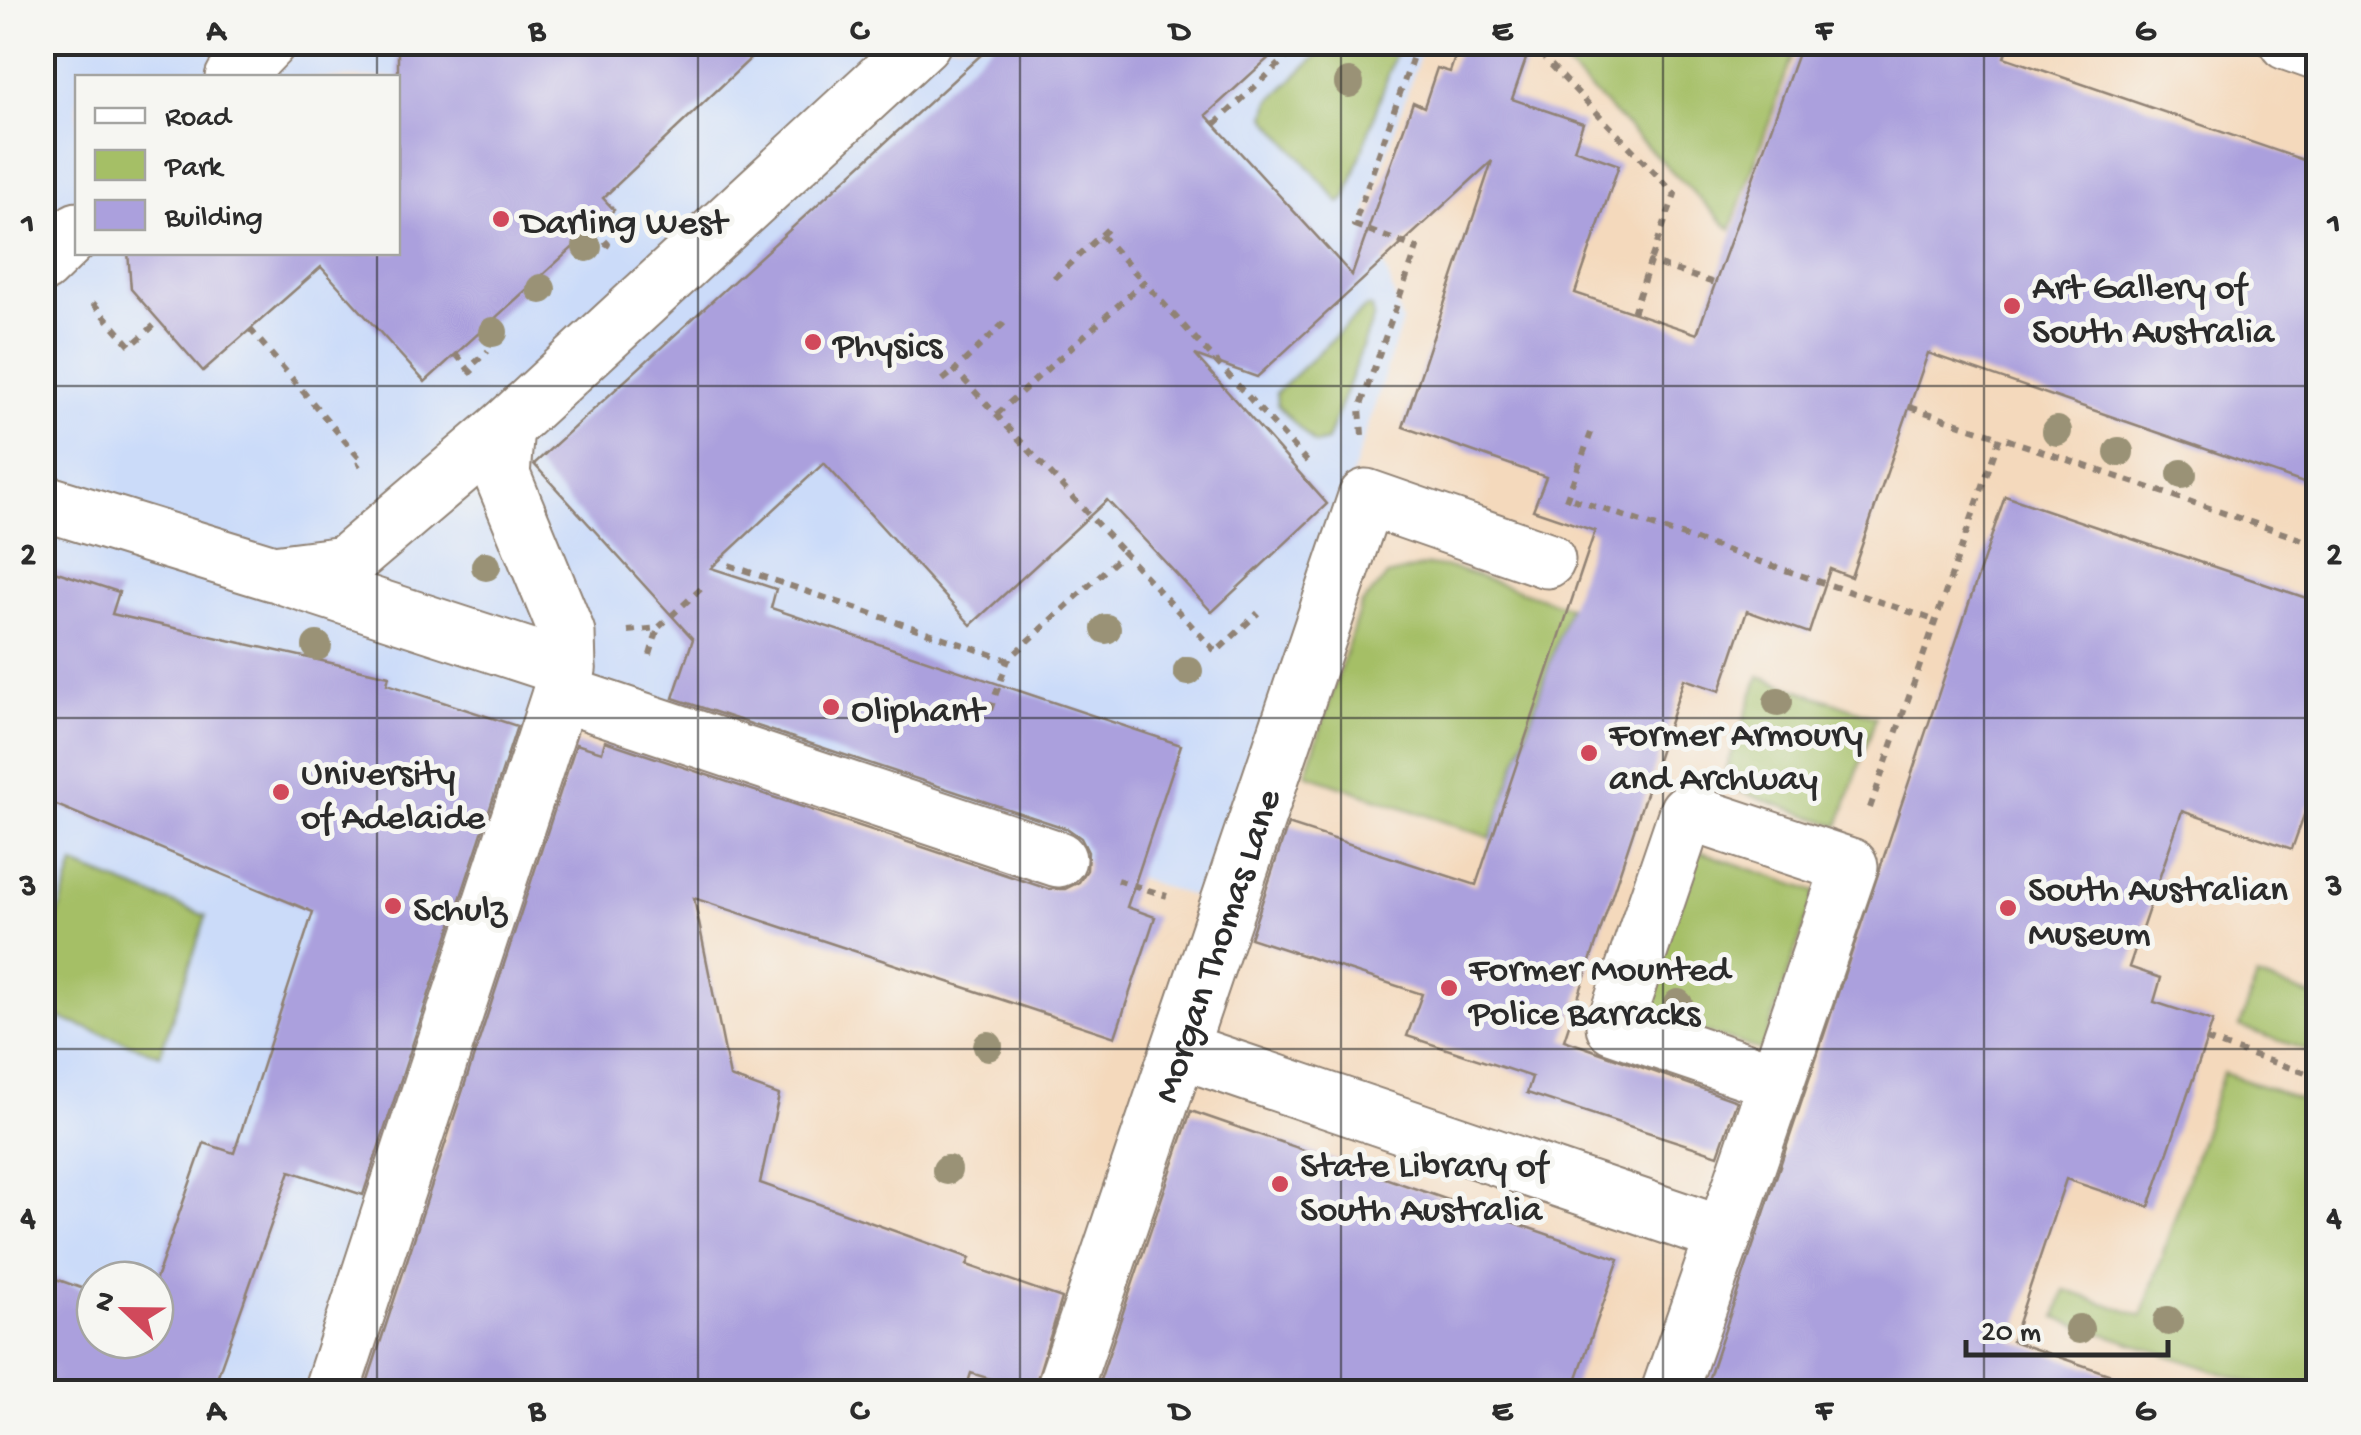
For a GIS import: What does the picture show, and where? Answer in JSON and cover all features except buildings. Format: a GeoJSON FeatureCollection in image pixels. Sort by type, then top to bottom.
{"type":"FeatureCollection","features":[{"type":"Feature","properties":{"kind":"lane"},"geometry":{"type":"LineString","coordinates":[[235,75],[268,42]]}},
{"type":"Feature","properties":{"kind":"lane"},"geometry":{"type":"LineString","coordinates":[[273,573],[344,564],[506,426],[923,42]]}},
{"type":"Feature","properties":{"kind":"lane"},"geometry":{"type":"LineString","coordinates":[[2287,42],[2318,54]]}},
{"type":"Feature","properties":{"kind":"lane"},"geometry":{"type":"LineString","coordinates":[[42,265],[75,233]]}},
{"type":"Feature","properties":{"kind":"lane"},"geometry":{"type":"LineString","coordinates":[[331,1392],[564,681],[566,633],[502,475],[506,426]]}},
{"type":"Feature","properties":{"kind":"lane"},"geometry":{"type":"LineString","coordinates":[[42,502],[273,573],[1058,860]]}},
{"type":"Feature","properties":{"kind":"lane"},"geometry":{"type":"LineString","coordinates":[[1362,507],[1547,560]]}},
{"type":"Feature","properties":{"kind":"lane","name":"Morgan Thomas Lane"},"geometry":{"type":"LineString","coordinates":[[1063,1392],[1362,507]]}},
{"type":"Feature","properties":{"kind":"lane"},"geometry":{"type":"LineString","coordinates":[[1669,1392],[1850,866],[1687,812],[1614,1026],[1776,1081]]}},
{"type":"Feature","properties":{"kind":"lane"},"geometry":{"type":"LineString","coordinates":[[1180,1050],[1724,1235]]}},
{"type":"Feature","properties":{"kind":"path"},"geometry":{"type":"LineString","coordinates":[[1215,124],[1303,42]]}},
{"type":"Feature","properties":{"kind":"path"},"geometry":{"type":"LineString","coordinates":[[1362,507],[1360,408],[1417,248],[1354,225],[1418,42]]}},
{"type":"Feature","properties":{"kind":"path"},"geometry":{"type":"LineString","coordinates":[[1528,42],[1675,194],[1633,313]]}},
{"type":"Feature","properties":{"kind":"path"},"geometry":{"type":"LineString","coordinates":[[594,228],[608,244]]}},
{"type":"Feature","properties":{"kind":"path"},"geometry":{"type":"LineString","coordinates":[[1054,278],[1108,228]]}},
{"type":"Feature","properties":{"kind":"path"},"geometry":{"type":"LineString","coordinates":[[1101,234],[1362,507]]}},
{"type":"Feature","properties":{"kind":"path"},"geometry":{"type":"LineString","coordinates":[[1650,262],[1714,283]]}},
{"type":"Feature","properties":{"kind":"path"},"geometry":{"type":"LineString","coordinates":[[997,414],[1144,282]]}},
{"type":"Feature","properties":{"kind":"path"},"geometry":{"type":"LineString","coordinates":[[92,302],[131,346],[159,321]]}},
{"type":"Feature","properties":{"kind":"path"},"geometry":{"type":"LineString","coordinates":[[942,380],[1004,324]]}},
{"type":"Feature","properties":{"kind":"path"},"geometry":{"type":"LineString","coordinates":[[250,329],[362,461],[352,470]]}},
{"type":"Feature","properties":{"kind":"path"},"geometry":{"type":"LineString","coordinates":[[456,354],[468,368]]}},
{"type":"Feature","properties":{"kind":"path"},"geometry":{"type":"LineString","coordinates":[[956,370],[1216,652],[1259,612]]}},
{"type":"Feature","properties":{"kind":"path"},"geometry":{"type":"LineString","coordinates":[[1910,407],[2318,545]]}},
{"type":"Feature","properties":{"kind":"path"},"geometry":{"type":"LineString","coordinates":[[1591,432],[1567,497],[1936,621]]}},
{"type":"Feature","properties":{"kind":"path"},"geometry":{"type":"LineString","coordinates":[[1850,866],[2000,437]]}},
{"type":"Feature","properties":{"kind":"path"},"geometry":{"type":"LineString","coordinates":[[990,710],[1008,660],[1124,553]]}},
{"type":"Feature","properties":{"kind":"path"},"geometry":{"type":"LineString","coordinates":[[729,564],[1008,660]]}},
{"type":"Feature","properties":{"kind":"path"},"geometry":{"type":"LineString","coordinates":[[2206,1040],[2318,1077]]}},
{"type":"Feature","properties":{"kind":"shaded area","name":"University of Adelaide"},"geometry":{"type":"Polygon","coordinates":[[[42,43],[1424,43],[1368,210],[1402,322],[1212,903],[558,682],[318,1392],[43,1392],[42,43]]]}},
{"type":"Feature","properties":{"kind":"green space"},"geometry":{"type":"Polygon","coordinates":[[[1331,42],[1399,43],[1346,198],[1340,203],[1266,117],[1270,101],[1331,42]]]}},
{"type":"Feature","properties":{"kind":"green space"},"geometry":{"type":"Polygon","coordinates":[[[1543,43],[1797,43],[1731,230],[1543,43]]]}},
{"type":"Feature","properties":{"kind":"green space"},"geometry":{"type":"Polygon","coordinates":[[[1366,307],[1372,308],[1374,316],[1327,441],[1315,444],[1277,405],[1276,393],[1366,307]]]}},
{"type":"Feature","properties":{"kind":"green space"},"geometry":{"type":"Polygon","coordinates":[[[1428,565],[1456,569],[1569,607],[1491,838],[1306,774],[1361,605],[1387,576],[1428,565]]]}},
{"type":"Feature","properties":{"kind":"green space"},"geometry":{"type":"Polygon","coordinates":[[[1759,676],[1876,717],[1839,826],[1721,785],[1759,676]]]}},
{"type":"Feature","properties":{"kind":"green space"},"geometry":{"type":"Polygon","coordinates":[[[1696,850],[1816,892],[1762,1051],[1642,1011],[1696,850]]]}},
{"type":"Feature","properties":{"kind":"green space"},"geometry":{"type":"Polygon","coordinates":[[[74,865],[206,916],[160,1055],[43,1012],[43,961],[74,865]]]}},
{"type":"Feature","properties":{"kind":"green space"},"geometry":{"type":"Polygon","coordinates":[[[2257,977],[2318,998],[2318,1054],[2240,1027],[2257,977]]]}},
{"type":"Feature","properties":{"kind":"green space"},"geometry":{"type":"Polygon","coordinates":[[[2223,1073],[2318,1105],[2318,1392],[2279,1392],[2056,1318],[2065,1290],[2142,1316],[2223,1073]]]}},
{"type":"Feature","properties":{"kind":"place","name":"Darling West"},"geometry":{"type":"Point","coordinates":[501,219]}},
{"type":"Feature","properties":{"kind":"place","name":"Art Gallery of South Australia"},"geometry":{"type":"Point","coordinates":[2012,306]}},
{"type":"Feature","properties":{"kind":"place","name":"Physics"},"geometry":{"type":"Point","coordinates":[813,342]}},
{"type":"Feature","properties":{"kind":"place","name":"Oliphant"},"geometry":{"type":"Point","coordinates":[831,707]}},
{"type":"Feature","properties":{"kind":"place","name":"Former Armoury and Archway"},"geometry":{"type":"Point","coordinates":[1589,753]}},
{"type":"Feature","properties":{"kind":"place","name":"University of Adelaide"},"geometry":{"type":"Point","coordinates":[281,792]}},
{"type":"Feature","properties":{"kind":"place","name":"Schulz"},"geometry":{"type":"Point","coordinates":[393,906]}},
{"type":"Feature","properties":{"kind":"place","name":"South Australian Museum"},"geometry":{"type":"Point","coordinates":[2008,908]}},
{"type":"Feature","properties":{"kind":"place","name":"Former Mounted Police Barracks"},"geometry":{"type":"Point","coordinates":[1449,988]}},
{"type":"Feature","properties":{"kind":"place","name":"State Library of South Australia"},"geometry":{"type":"Point","coordinates":[1280,1184]}}]}
